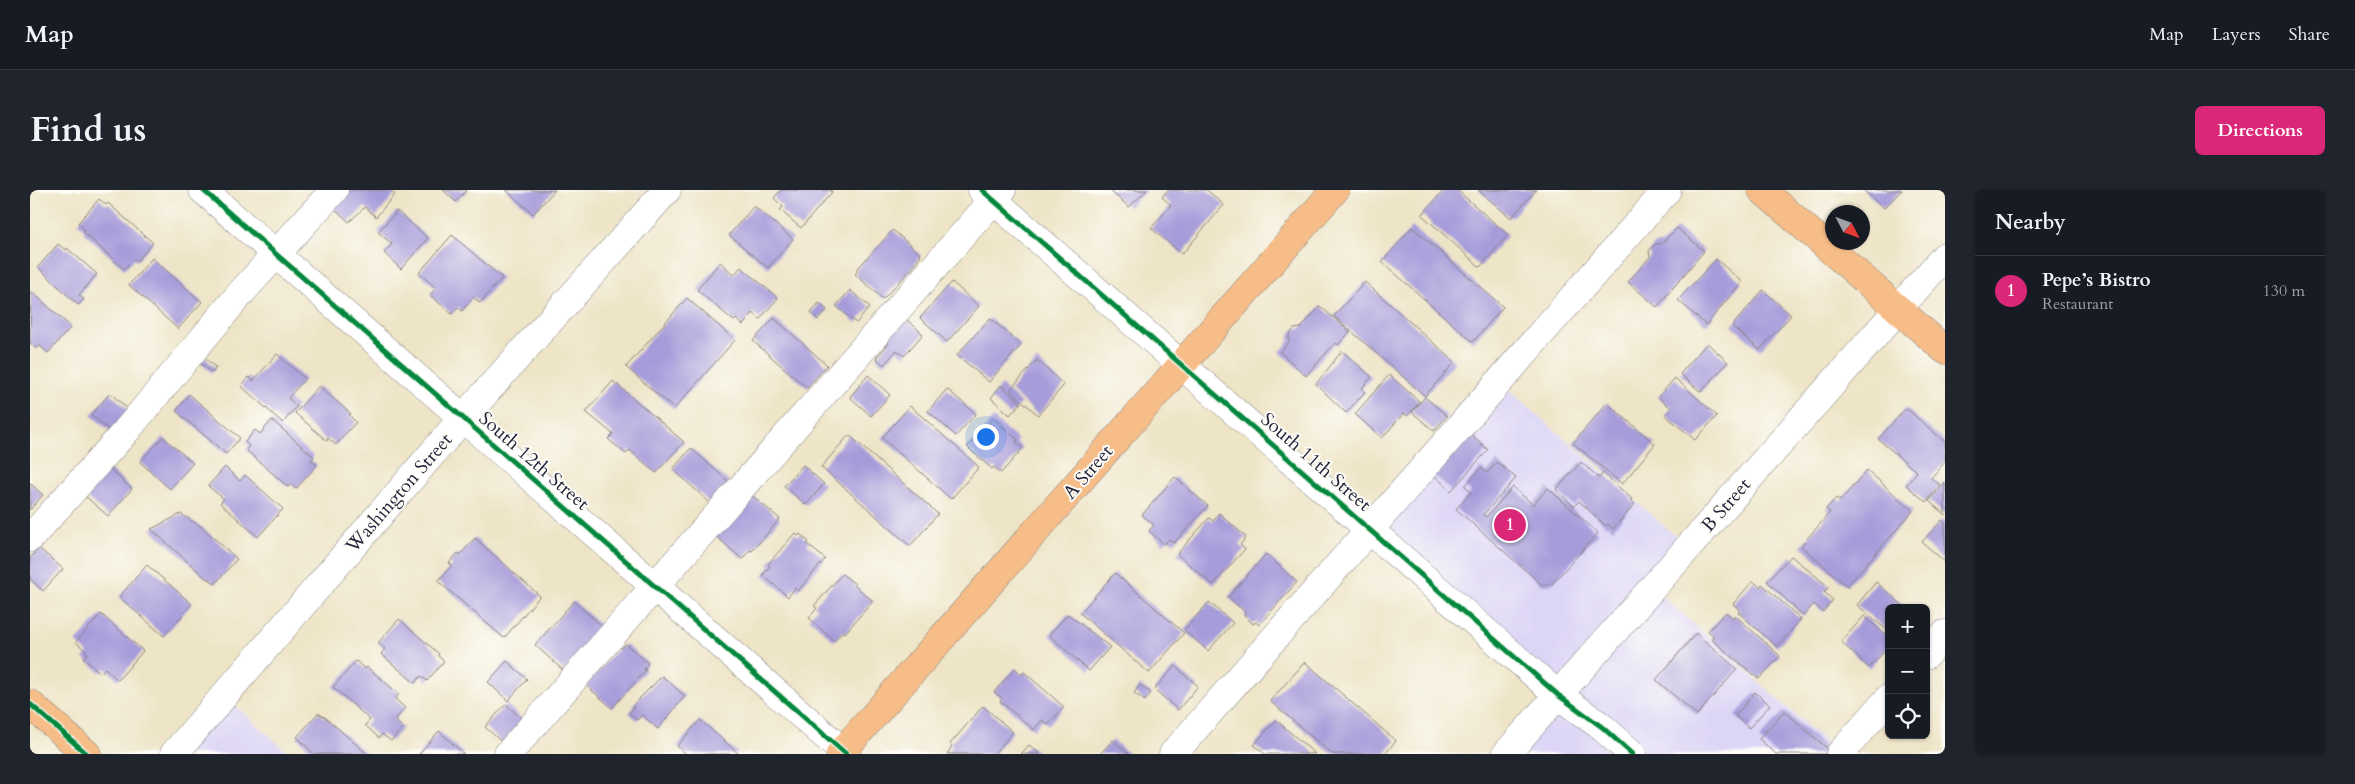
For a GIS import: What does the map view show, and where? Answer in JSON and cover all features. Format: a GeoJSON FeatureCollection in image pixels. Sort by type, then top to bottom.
{"type":"FeatureCollection","features":[{"type":"Feature","properties":{"kind":"main road","name":"A Street"},"geometry":{"type":"LineString","coordinates":[[843,753],[1335,190]]}},
{"type":"Feature","properties":{"kind":"main road"},"geometry":{"type":"LineString","coordinates":[[1762,190],[1945,350]]}},
{"type":"Feature","properties":{"kind":"main road"},"geometry":{"type":"LineString","coordinates":[[30,704],[86,754]]}},
{"type":"Feature","properties":{"kind":"street","name":"South 12th Street"},"geometry":{"type":"LineString","coordinates":[[203,190],[843,753]]}},
{"type":"Feature","properties":{"kind":"street"},"geometry":{"type":"LineString","coordinates":[[30,538],[126,431],[240,294],[277,256],[334,190]]}},
{"type":"Feature","properties":{"kind":"street","name":"Washington Street"},"geometry":{"type":"LineString","coordinates":[[174,754],[462,419],[666,190]]}},
{"type":"Feature","properties":{"kind":"street"},"geometry":{"type":"LineString","coordinates":[[1172,754],[1667,190]]}},
{"type":"Feature","properties":{"kind":"street"},"geometry":{"type":"LineString","coordinates":[[508,754],[992,193]]}},
{"type":"Feature","properties":{"kind":"street","name":"South 11th Street"},"geometry":{"type":"LineString","coordinates":[[992,193],[1182,365],[1558,696],[1602,728],[1632,754]]}},
{"type":"Feature","properties":{"kind":"street","name":"B Street"},"geometry":{"type":"LineString","coordinates":[[1506,754],[1945,256]]}},
{"type":"Feature","properties":{"kind":"street"},"geometry":{"type":"LineString","coordinates":[[1930,651],[1945,634]]}},
{"type":"Feature","properties":{"kind":"street"},"geometry":{"type":"LineString","coordinates":[[1840,754],[1885,703]]}},
{"type":"Feature","properties":{"kind":"shaded area"},"geometry":{"type":"Polygon","coordinates":[[[1499,381],[1688,547],[1653,588],[1839,754],[1506,754],[1558,696],[1370,529],[1499,381]]]}},
{"type":"Feature","properties":{"kind":"shaded area"},"geometry":{"type":"Polygon","coordinates":[[[224,696],[290,754],[177,754],[224,696]]]}},
{"type":"Feature","properties":{"kind":"building"},"geometry":{"type":"Polygon","coordinates":[[[348,190],[391,190],[395,194],[376,217],[365,207],[349,222],[334,208],[348,190]]]}},
{"type":"Feature","properties":{"kind":"building"},"geometry":{"type":"Polygon","coordinates":[[[443,190],[467,190],[456,202],[443,190]]]}},
{"type":"Feature","properties":{"kind":"building"},"geometry":{"type":"Polygon","coordinates":[[[506,190],[555,190],[533,214],[506,190]]]}},
{"type":"Feature","properties":{"kind":"building"},"geometry":{"type":"Polygon","coordinates":[[[781,190],[831,190],[832,192],[801,228],[780,210],[783,207],[774,198],[781,190]]]}},
{"type":"Feature","properties":{"kind":"building"},"geometry":{"type":"Polygon","coordinates":[[[1109,190],[1147,190],[1129,207],[1109,190]]]}},
{"type":"Feature","properties":{"kind":"building"},"geometry":{"type":"Polygon","coordinates":[[[1168,190],[1207,190],[1224,205],[1182,254],[1151,228],[1171,205],[1162,197],[1168,190]]]}},
{"type":"Feature","properties":{"kind":"building"},"geometry":{"type":"Polygon","coordinates":[[[1444,190],[1457,190],[1508,235],[1480,267],[1422,215],[1444,190]]]}},
{"type":"Feature","properties":{"kind":"building"},"geometry":{"type":"Polygon","coordinates":[[[1478,190],[1536,190],[1511,218],[1478,190]]]}},
{"type":"Feature","properties":{"kind":"building"},"geometry":{"type":"Polygon","coordinates":[[[1863,190],[1902,190],[1884,208],[1863,190]]]}},
{"type":"Feature","properties":{"kind":"building"},"geometry":{"type":"Polygon","coordinates":[[[99,199],[106,205],[108,203],[153,243],[137,261],[134,259],[124,269],[83,232],[85,230],[78,223],[99,199]]]}},
{"type":"Feature","properties":{"kind":"building"},"geometry":{"type":"Polygon","coordinates":[[[754,206],[793,239],[768,268],[729,235],[754,206]]]}},
{"type":"Feature","properties":{"kind":"building"},"geometry":{"type":"Polygon","coordinates":[[[397,211],[428,238],[401,269],[384,253],[392,244],[378,232],[397,211]]]}},
{"type":"Feature","properties":{"kind":"building"},"geometry":{"type":"Polygon","coordinates":[[[1412,227],[1503,307],[1473,342],[1382,262],[1412,227]]]}},
{"type":"Feature","properties":{"kind":"building"},"geometry":{"type":"Polygon","coordinates":[[[1677,228],[1704,251],[1657,307],[1628,282],[1650,257],[1649,251],[1655,244],[1661,244],[1677,228]]]}},
{"type":"Feature","properties":{"kind":"building"},"geometry":{"type":"Polygon","coordinates":[[[893,230],[921,255],[915,265],[883,299],[855,274],[858,271],[856,270],[893,230]]]}},
{"type":"Feature","properties":{"kind":"building"},"geometry":{"type":"Polygon","coordinates":[[[452,235],[502,278],[480,303],[473,297],[462,311],[458,307],[452,314],[430,295],[436,288],[419,273],[452,235]]]}},
{"type":"Feature","properties":{"kind":"building"},"geometry":{"type":"Polygon","coordinates":[[[58,244],[66,250],[67,248],[97,274],[79,295],[84,299],[78,305],[38,267],[58,244]]]}},
{"type":"Feature","properties":{"kind":"building"},"geometry":{"type":"Polygon","coordinates":[[[152,258],[202,302],[178,329],[129,285],[152,258]]]}},
{"type":"Feature","properties":{"kind":"building"},"geometry":{"type":"Polygon","coordinates":[[[1716,259],[1742,282],[1706,325],[1678,300],[1716,259]]]}},
{"type":"Feature","properties":{"kind":"building"},"geometry":{"type":"Polygon","coordinates":[[[720,262],[734,275],[741,267],[778,298],[760,319],[753,313],[743,325],[736,319],[734,321],[697,290],[720,262]]]}},
{"type":"Feature","properties":{"kind":"building"},"geometry":{"type":"Polygon","coordinates":[[[952,282],[979,306],[947,342],[920,318],[952,282]]]}},
{"type":"Feature","properties":{"kind":"building"},"geometry":{"type":"Polygon","coordinates":[[[1365,282],[1455,362],[1425,396],[1334,316],[1365,282]]]}},
{"type":"Feature","properties":{"kind":"building"},"geometry":{"type":"Polygon","coordinates":[[[850,290],[870,307],[856,323],[836,306],[850,290]]]}},
{"type":"Feature","properties":{"kind":"building"},"geometry":{"type":"Polygon","coordinates":[[[1763,290],[1791,315],[1760,350],[1732,326],[1763,290]]]}},
{"type":"Feature","properties":{"kind":"building"},"geometry":{"type":"Polygon","coordinates":[[[31,291],[71,327],[48,353],[40,346],[36,349],[30,343],[31,291]]]}},
{"type":"Feature","properties":{"kind":"building"},"geometry":{"type":"Polygon","coordinates":[[[687,298],[735,340],[674,409],[626,367],[687,298]]]}},
{"type":"Feature","properties":{"kind":"building"},"geometry":{"type":"Polygon","coordinates":[[[819,303],[827,310],[818,320],[811,313],[819,303]]]}},
{"type":"Feature","properties":{"kind":"building"},"geometry":{"type":"Polygon","coordinates":[[[1320,306],[1350,332],[1338,345],[1335,343],[1306,376],[1280,352],[1289,342],[1289,335],[1294,329],[1301,328],[1320,306]]]}},
{"type":"Feature","properties":{"kind":"building"},"geometry":{"type":"Polygon","coordinates":[[[774,318],[827,365],[807,388],[753,341],[774,318]]]}},
{"type":"Feature","properties":{"kind":"building"},"geometry":{"type":"Polygon","coordinates":[[[905,318],[923,334],[904,356],[897,350],[884,365],[876,358],[889,343],[886,340],[905,318]]]}},
{"type":"Feature","properties":{"kind":"building"},"geometry":{"type":"Polygon","coordinates":[[[990,318],[1021,345],[989,382],[957,355],[990,318]]]}},
{"type":"Feature","properties":{"kind":"building"},"geometry":{"type":"Polygon","coordinates":[[[1707,343],[1728,362],[1701,392],[1680,374],[1707,343]]]}},
{"type":"Feature","properties":{"kind":"building"},"geometry":{"type":"Polygon","coordinates":[[[1342,351],[1372,377],[1362,388],[1365,392],[1346,413],[1316,384],[1342,351]]]}},
{"type":"Feature","properties":{"kind":"building"},"geometry":{"type":"Polygon","coordinates":[[[277,354],[305,379],[288,398],[297,406],[283,423],[241,386],[249,377],[253,381],[277,354]]]}},
{"type":"Feature","properties":{"kind":"building"},"geometry":{"type":"Polygon","coordinates":[[[204,357],[216,368],[212,373],[199,362],[204,357]]]}},
{"type":"Feature","properties":{"kind":"building"},"geometry":{"type":"Polygon","coordinates":[[[1037,360],[1064,385],[1038,415],[1010,390],[1037,360]]]}},
{"type":"Feature","properties":{"kind":"building"},"geometry":{"type":"Polygon","coordinates":[[[868,375],[890,395],[871,416],[850,397],[868,375]]]}},
{"type":"Feature","properties":{"kind":"building"},"geometry":{"type":"Polygon","coordinates":[[[1389,375],[1420,402],[1407,416],[1404,413],[1382,438],[1355,414],[1389,375]]]}},
{"type":"Feature","properties":{"kind":"building"},"geometry":{"type":"Polygon","coordinates":[[[1675,378],[1717,416],[1695,440],[1665,415],[1671,408],[1658,397],[1675,378]]]}},
{"type":"Feature","properties":{"kind":"building"},"geometry":{"type":"Polygon","coordinates":[[[613,381],[684,442],[656,473],[630,450],[626,454],[608,439],[613,434],[586,412],[613,381]]]}},
{"type":"Feature","properties":{"kind":"building"},"geometry":{"type":"Polygon","coordinates":[[[1001,385],[1021,403],[1010,415],[991,398],[1001,385]]]}},
{"type":"Feature","properties":{"kind":"building"},"geometry":{"type":"Polygon","coordinates":[[[319,386],[351,414],[349,415],[356,422],[336,445],[328,438],[327,441],[295,413],[319,386]]]}},
{"type":"Feature","properties":{"kind":"building"},"geometry":{"type":"Polygon","coordinates":[[[947,389],[976,414],[956,436],[928,411],[947,389]]]}},
{"type":"Feature","properties":{"kind":"building"},"geometry":{"type":"Polygon","coordinates":[[[110,393],[130,411],[111,432],[91,415],[110,393]]]}},
{"type":"Feature","properties":{"kind":"building"},"geometry":{"type":"Polygon","coordinates":[[[189,394],[240,438],[226,454],[176,411],[189,394]]]}},
{"type":"Feature","properties":{"kind":"building"},"geometry":{"type":"Polygon","coordinates":[[[1425,397],[1447,416],[1434,431],[1412,412],[1425,397]]]}},
{"type":"Feature","properties":{"kind":"building"},"geometry":{"type":"Polygon","coordinates":[[[1607,403],[1655,444],[1622,484],[1573,443],[1607,403]]]}},
{"type":"Feature","properties":{"kind":"building"},"geometry":{"type":"Polygon","coordinates":[[[910,406],[979,467],[951,499],[882,438],[910,406]]]}},
{"type":"Feature","properties":{"kind":"building"},"geometry":{"type":"Polygon","coordinates":[[[1906,408],[1945,442],[1945,462],[1931,478],[1940,485],[1926,502],[1906,485],[1917,472],[1878,439],[1906,408]]]}},
{"type":"Feature","properties":{"kind":"building"},"geometry":{"type":"Polygon","coordinates":[[[993,418],[1018,440],[1016,442],[1023,448],[1001,473],[994,467],[992,469],[967,447],[993,418]]]}},
{"type":"Feature","properties":{"kind":"building"},"geometry":{"type":"Polygon","coordinates":[[[272,420],[314,457],[311,460],[317,465],[296,489],[291,484],[288,487],[246,450],[249,446],[245,442],[255,430],[260,434],[272,420]]]}},
{"type":"Feature","properties":{"kind":"building"},"geometry":{"type":"Polygon","coordinates":[[[1468,431],[1488,450],[1451,491],[1433,474],[1468,431]]]}},
{"type":"Feature","properties":{"kind":"building"},"geometry":{"type":"Polygon","coordinates":[[[849,435],[938,514],[910,546],[821,467],[849,435]]]}},
{"type":"Feature","properties":{"kind":"building"},"geometry":{"type":"Polygon","coordinates":[[[163,437],[193,463],[170,489],[140,462],[163,437]]]}},
{"type":"Feature","properties":{"kind":"building"},"geometry":{"type":"Polygon","coordinates":[[[691,448],[730,483],[711,504],[673,469],[691,448]]]}},
{"type":"Feature","properties":{"kind":"building"},"geometry":{"type":"Polygon","coordinates":[[[1497,462],[1516,478],[1483,515],[1486,517],[1513,487],[1533,505],[1548,488],[1598,533],[1552,584],[1542,585],[1456,509],[1471,492],[1465,486],[1481,468],[1487,473],[1497,462]]]}},
{"type":"Feature","properties":{"kind":"building"},"geometry":{"type":"Polygon","coordinates":[[[1581,462],[1599,478],[1603,473],[1632,499],[1630,500],[1635,504],[1613,529],[1608,524],[1606,526],[1579,501],[1574,506],[1556,490],[1581,462]]]}},
{"type":"Feature","properties":{"kind":"building"},"geometry":{"type":"Polygon","coordinates":[[[803,465],[824,484],[806,505],[784,486],[803,465]]]}},
{"type":"Feature","properties":{"kind":"building"},"geometry":{"type":"Polygon","coordinates":[[[225,467],[240,481],[245,475],[283,509],[258,537],[220,503],[224,499],[208,486],[225,467]]]}},
{"type":"Feature","properties":{"kind":"building"},"geometry":{"type":"Polygon","coordinates":[[[110,469],[132,489],[108,516],[85,496],[110,469]]]}},
{"type":"Feature","properties":{"kind":"building"},"geometry":{"type":"Polygon","coordinates":[[[1867,470],[1913,511],[1847,586],[1801,546],[1830,512],[1826,509],[1836,498],[1840,501],[1867,470]]]}},
{"type":"Feature","properties":{"kind":"building"},"geometry":{"type":"Polygon","coordinates":[[[1175,477],[1208,506],[1174,543],[1169,539],[1164,544],[1149,531],[1154,525],[1142,515],[1175,477]]]}},
{"type":"Feature","properties":{"kind":"building"},"geometry":{"type":"Polygon","coordinates":[[[1945,482],[1945,515],[1929,501],[1945,482]]]}},
{"type":"Feature","properties":{"kind":"building"},"geometry":{"type":"Polygon","coordinates":[[[30,483],[43,495],[30,510],[30,483]]]}},
{"type":"Feature","properties":{"kind":"building"},"geometry":{"type":"Polygon","coordinates":[[[749,493],[780,519],[752,551],[750,550],[742,559],[716,536],[749,493]]]}},
{"type":"Feature","properties":{"kind":"building"},"geometry":{"type":"Polygon","coordinates":[[[1219,513],[1246,537],[1240,545],[1245,549],[1213,585],[1177,554],[1209,518],[1213,521],[1219,513]]]}},
{"type":"Feature","properties":{"kind":"building"},"geometry":{"type":"Polygon","coordinates":[[[181,514],[202,527],[237,559],[215,584],[151,529],[181,514]]]}},
{"type":"Feature","properties":{"kind":"building"},"geometry":{"type":"Polygon","coordinates":[[[1942,520],[1945,523],[1945,562],[1922,542],[1942,520]]]}},
{"type":"Feature","properties":{"kind":"building"},"geometry":{"type":"Polygon","coordinates":[[[795,533],[798,536],[800,534],[809,542],[807,544],[825,559],[798,591],[795,588],[788,597],[763,575],[770,566],[768,564],[795,533]]]}},
{"type":"Feature","properties":{"kind":"building"},"geometry":{"type":"Polygon","coordinates":[[[475,538],[540,596],[504,638],[438,581],[452,565],[449,563],[458,553],[460,555],[475,538]]]}},
{"type":"Feature","properties":{"kind":"building"},"geometry":{"type":"Polygon","coordinates":[[[39,548],[63,569],[43,591],[30,579],[30,558],[39,548]]]}},
{"type":"Feature","properties":{"kind":"building"},"geometry":{"type":"Polygon","coordinates":[[[1266,554],[1297,582],[1259,625],[1256,622],[1253,624],[1244,615],[1246,613],[1228,597],[1266,554]]]}},
{"type":"Feature","properties":{"kind":"building"},"geometry":{"type":"Polygon","coordinates":[[[1791,556],[1829,587],[1824,592],[1833,600],[1823,612],[1814,604],[1803,616],[1767,581],[1791,556]]]}},
{"type":"Feature","properties":{"kind":"building"},"geometry":{"type":"Polygon","coordinates":[[[147,565],[192,604],[164,636],[119,597],[147,565]]]}},
{"type":"Feature","properties":{"kind":"building"},"geometry":{"type":"Polygon","coordinates":[[[1115,573],[1184,633],[1149,673],[1080,613],[1115,573]]]}},
{"type":"Feature","properties":{"kind":"building"},"geometry":{"type":"Polygon","coordinates":[[[842,574],[873,601],[845,633],[843,631],[834,641],[809,618],[817,608],[814,606],[842,574]]]}},
{"type":"Feature","properties":{"kind":"building"},"geometry":{"type":"Polygon","coordinates":[[[1753,581],[1760,587],[1762,584],[1801,619],[1777,647],[1738,612],[1740,610],[1733,604],[1753,581]]]}},
{"type":"Feature","properties":{"kind":"building"},"geometry":{"type":"Polygon","coordinates":[[[1876,582],[1901,604],[1885,604],[1885,629],[1857,605],[1876,582]]]}},
{"type":"Feature","properties":{"kind":"building"},"geometry":{"type":"Polygon","coordinates":[[[574,601],[603,627],[564,671],[535,645],[574,601]]]}},
{"type":"Feature","properties":{"kind":"building"},"geometry":{"type":"Polygon","coordinates":[[[1209,602],[1233,623],[1208,651],[1184,630],[1209,602]]]}},
{"type":"Feature","properties":{"kind":"building"},"geometry":{"type":"Polygon","coordinates":[[[1726,612],[1733,618],[1735,615],[1780,656],[1759,679],[1711,639],[1714,636],[1708,631],[1726,612]]]}},
{"type":"Feature","properties":{"kind":"building"},"geometry":{"type":"Polygon","coordinates":[[[101,614],[143,651],[118,680],[105,668],[101,673],[83,658],[88,653],[76,642],[101,614]]]}},
{"type":"Feature","properties":{"kind":"building"},"geometry":{"type":"Polygon","coordinates":[[[1068,614],[1110,647],[1089,671],[1049,635],[1068,614]]]}},
{"type":"Feature","properties":{"kind":"building"},"geometry":{"type":"Polygon","coordinates":[[[1864,616],[1885,634],[1885,650],[1869,668],[1841,642],[1864,616]]]}},
{"type":"Feature","properties":{"kind":"building"},"geometry":{"type":"Polygon","coordinates":[[[399,619],[439,654],[438,656],[444,661],[427,681],[421,676],[415,683],[381,654],[385,649],[378,643],[399,619]]]}},
{"type":"Feature","properties":{"kind":"building"},"geometry":{"type":"Polygon","coordinates":[[[1696,633],[1737,669],[1697,715],[1656,680],[1696,633]]]}},
{"type":"Feature","properties":{"kind":"building"},"geometry":{"type":"Polygon","coordinates":[[[626,644],[648,663],[644,669],[646,670],[612,708],[586,685],[620,647],[622,648],[626,644]]]}},
{"type":"Feature","properties":{"kind":"building"},"geometry":{"type":"Polygon","coordinates":[[[356,661],[365,669],[367,667],[399,694],[395,699],[405,708],[395,720],[403,728],[391,741],[382,734],[379,738],[365,725],[370,720],[333,687],[356,661]]]}},
{"type":"Feature","properties":{"kind":"building"},"geometry":{"type":"Polygon","coordinates":[[[507,661],[527,679],[508,701],[488,682],[507,661]]]}},
{"type":"Feature","properties":{"kind":"building"},"geometry":{"type":"Polygon","coordinates":[[[1305,662],[1396,741],[1385,754],[1332,754],[1270,701],[1305,662]]]}},
{"type":"Feature","properties":{"kind":"building"},"geometry":{"type":"Polygon","coordinates":[[[1175,666],[1198,686],[1178,710],[1154,689],[1175,666]]]}},
{"type":"Feature","properties":{"kind":"building"},"geometry":{"type":"Polygon","coordinates":[[[1015,668],[1022,675],[1024,672],[1064,707],[1048,725],[1042,720],[1034,730],[1000,701],[1002,698],[994,692],[1015,668]]]}},
{"type":"Feature","properties":{"kind":"building"},"geometry":{"type":"Polygon","coordinates":[[[662,676],[685,696],[658,729],[642,715],[637,720],[629,713],[634,707],[632,706],[662,676]]]}},
{"type":"Feature","properties":{"kind":"building"},"geometry":{"type":"Polygon","coordinates":[[[1140,685],[1151,693],[1145,701],[1134,693],[1140,685]]]}},
{"type":"Feature","properties":{"kind":"building"},"geometry":{"type":"Polygon","coordinates":[[[1755,692],[1770,705],[1749,728],[1735,716],[1755,692]]]}},
{"type":"Feature","properties":{"kind":"building"},"geometry":{"type":"Polygon","coordinates":[[[506,704],[525,722],[505,745],[485,727],[506,704]]]}},
{"type":"Feature","properties":{"kind":"building"},"geometry":{"type":"Polygon","coordinates":[[[983,706],[1013,732],[994,754],[947,754],[952,746],[950,744],[983,706]]]}},
{"type":"Feature","properties":{"kind":"building"},"geometry":{"type":"Polygon","coordinates":[[[1784,711],[1829,750],[1825,754],[1776,754],[1759,739],[1784,711]]]}},
{"type":"Feature","properties":{"kind":"building"},"geometry":{"type":"Polygon","coordinates":[[[318,713],[365,752],[364,754],[314,754],[297,737],[318,713]]]}},
{"type":"Feature","properties":{"kind":"building"},"geometry":{"type":"Polygon","coordinates":[[[700,720],[739,754],[686,754],[677,746],[700,720]]]}},
{"type":"Feature","properties":{"kind":"building"},"geometry":{"type":"Polygon","coordinates":[[[1276,720],[1315,754],[1265,754],[1254,745],[1276,720]]]}},
{"type":"Feature","properties":{"kind":"building"},"geometry":{"type":"Polygon","coordinates":[[[439,731],[464,754],[419,754],[439,731]]]}},
{"type":"Feature","properties":{"kind":"building"},"geometry":{"type":"Polygon","coordinates":[[[1113,740],[1129,754],[1100,754],[1113,740]]]}},
{"type":"Feature","properties":{"kind":"building"},"geometry":{"type":"Polygon","coordinates":[[[1029,745],[1040,754],[1021,754],[1029,745]]]}},
{"type":"Feature","properties":{"kind":"cycle path"},"geometry":{"type":"LineString","coordinates":[[203,190],[846,754]]}},
{"type":"Feature","properties":{"kind":"cycle path"},"geometry":{"type":"LineString","coordinates":[[982,190],[1558,695],[1602,727],[1632,754]]}},
{"type":"Feature","properties":{"kind":"cycle path"},"geometry":{"type":"LineString","coordinates":[[30,704],[87,754]]}},
{"type":"Feature","properties":{"kind":"place","name":"Pepe’s Bistro"},"geometry":{"type":"Point","coordinates":[1510,525]}}]}
